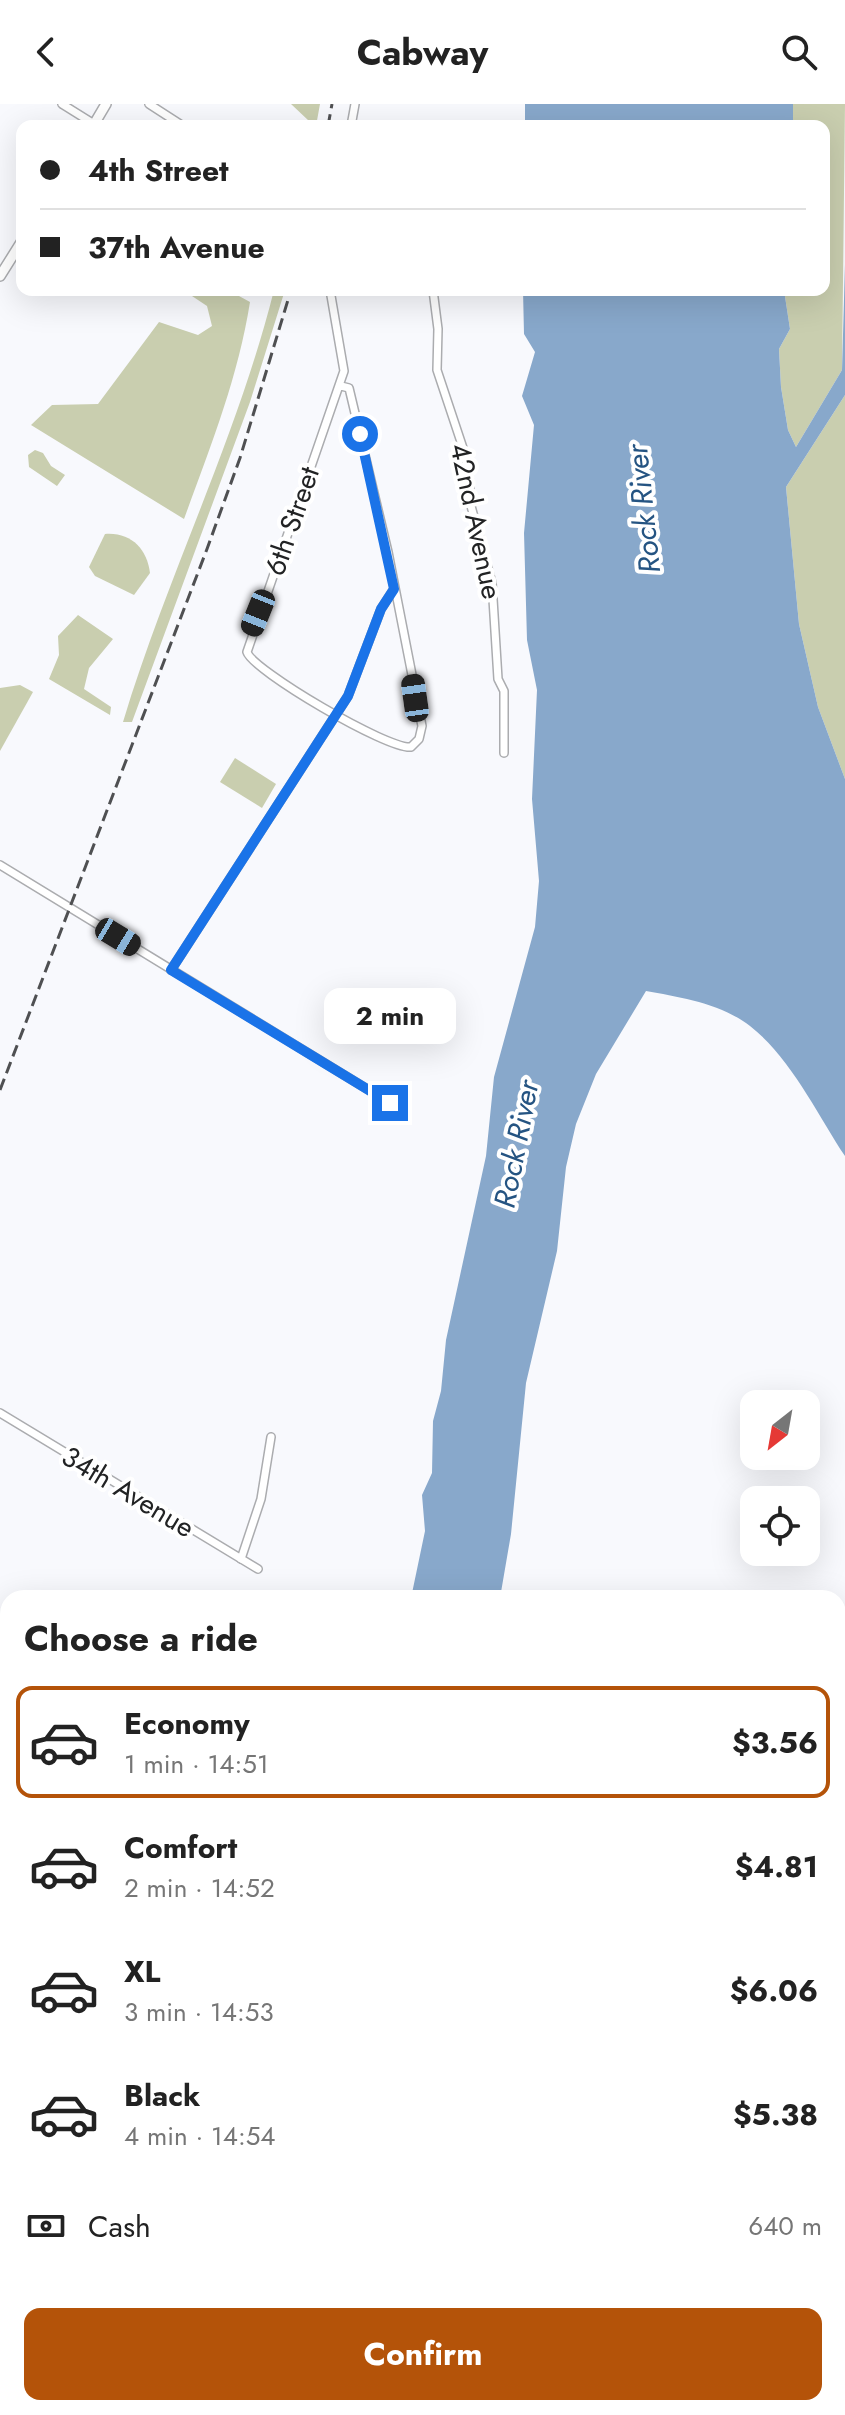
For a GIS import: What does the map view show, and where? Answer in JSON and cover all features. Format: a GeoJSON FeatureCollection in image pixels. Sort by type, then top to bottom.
{"type":"FeatureCollection","features":[{"type":"Feature","properties":{"kind":"street"},"geometry":{"type":"LineString","coordinates":[[62,104],[86,120]]}},
{"type":"Feature","properties":{"kind":"street"},"geometry":{"type":"LineString","coordinates":[[149,104],[174,120]]}},
{"type":"Feature","properties":{"kind":"street"},"geometry":{"type":"LineString","coordinates":[[0,276],[16,251]]}},
{"type":"Feature","properties":{"kind":"street","name":"6th Street"},"geometry":{"type":"LineString","coordinates":[[331,296],[343,357],[341,386],[249,638],[248,657],[334,715]]}},
{"type":"Feature","properties":{"kind":"street","name":"42nd Avenue"},"geometry":{"type":"LineString","coordinates":[[434,296],[438,329],[437,370],[468,463],[471,506],[492,583],[498,679],[504,691],[504,753]]}},
{"type":"Feature","properties":{"kind":"street"},"geometry":{"type":"LineString","coordinates":[[334,715],[379,740],[411,747],[419,739],[422,726],[349,388],[341,386]]}},
{"type":"Feature","properties":{"kind":"street"},"geometry":{"type":"LineString","coordinates":[[171,970],[348,696],[381,609],[394,589]]}},
{"type":"Feature","properties":{"kind":"street"},"geometry":{"type":"LineString","coordinates":[[0,865],[390,1103]]}},
{"type":"Feature","properties":{"kind":"street","name":"34th Avenue"},"geometry":{"type":"LineString","coordinates":[[0,1413],[258,1569]]}},
{"type":"Feature","properties":{"kind":"street"},"geometry":{"type":"LineString","coordinates":[[241,1559],[261,1499],[271,1437]]}},
{"type":"Feature","properties":{"kind":"green space"},"geometry":{"type":"Polygon","coordinates":[[[291,104],[320,104],[317,120],[308,120],[291,104]]]}},
{"type":"Feature","properties":{"kind":"green space"},"geometry":{"type":"Polygon","coordinates":[[[793,104],[845,104],[842,370],[796,447],[788,430],[779,349],[790,329],[785,296],[830,296],[830,120],[793,120],[793,104]]]}},
{"type":"Feature","properties":{"kind":"green space"},"geometry":{"type":"Polygon","coordinates":[[[192,296],[239,296],[250,302],[231,385],[184,519],[31,425],[52,405],[98,404],[159,322],[198,335],[212,326],[207,306],[192,296]]]}},
{"type":"Feature","properties":{"kind":"green space"},"geometry":{"type":"Polygon","coordinates":[[[272,296],[283,296],[250,402],[132,722],[123,722],[160,614],[222,453],[272,296]]]}},
{"type":"Feature","properties":{"kind":"green space"},"geometry":{"type":"Polygon","coordinates":[[[845,395],[845,779],[818,707],[799,624],[786,487],[845,395]]]}},
{"type":"Feature","properties":{"kind":"green space"},"geometry":{"type":"Polygon","coordinates":[[[35,450],[43,453],[51,466],[65,475],[57,486],[29,467],[28,455],[35,450]]]}},
{"type":"Feature","properties":{"kind":"green space"},"geometry":{"type":"Polygon","coordinates":[[[105,534],[130,539],[145,556],[150,573],[134,595],[95,576],[89,567],[105,534]]]}},
{"type":"Feature","properties":{"kind":"green space"},"geometry":{"type":"Polygon","coordinates":[[[78,615],[113,639],[89,668],[84,689],[111,707],[110,715],[49,679],[59,655],[58,636],[78,615]]]}},
{"type":"Feature","properties":{"kind":"green space"},"geometry":{"type":"Polygon","coordinates":[[[20,685],[33,692],[0,751],[0,688],[20,685]]]}},
{"type":"Feature","properties":{"kind":"green space"},"geometry":{"type":"Polygon","coordinates":[[[235,758],[276,784],[262,808],[220,782],[235,758]]]}},
{"type":"Feature","properties":{"kind":"water"},"geometry":{"type":"Polygon","coordinates":[[[525,104],[793,104],[793,120],[525,120],[525,104]]]}},
{"type":"Feature","properties":{"kind":"water","name":"Rock River"},"geometry":{"type":"Polygon","coordinates":[[[845,264],[845,395],[786,487],[799,624],[818,707],[845,779],[845,1156],[791,1070],[750,1026],[714,1007],[646,991],[596,1074],[576,1124],[566,1167],[557,1251],[526,1383],[511,1534],[501,1590],[413,1590],[425,1531],[422,1495],[432,1473],[433,1421],[441,1391],[446,1340],[486,1156],[494,1077],[535,927],[539,881],[532,799],[537,690],[527,640],[524,533],[534,425],[522,396],[535,352],[524,334],[523,296],[785,296],[790,329],[779,349],[781,387],[788,430],[796,447],[842,370],[845,264]]]}},
{"type":"Feature","properties":{"kind":"railway"},"geometry":{"type":"LineString","coordinates":[[329,120],[332,104]]}},
{"type":"Feature","properties":{"kind":"railway"},"geometry":{"type":"LineString","coordinates":[[0,1090],[207,549],[240,458],[289,296]]}},
{"type":"Feature","properties":{"kind":"route"},"geometry":{"type":"LineString","coordinates":[[360,434],[394,589],[384,602],[348,696],[327,723],[171,970],[390,1103]]}}]}
